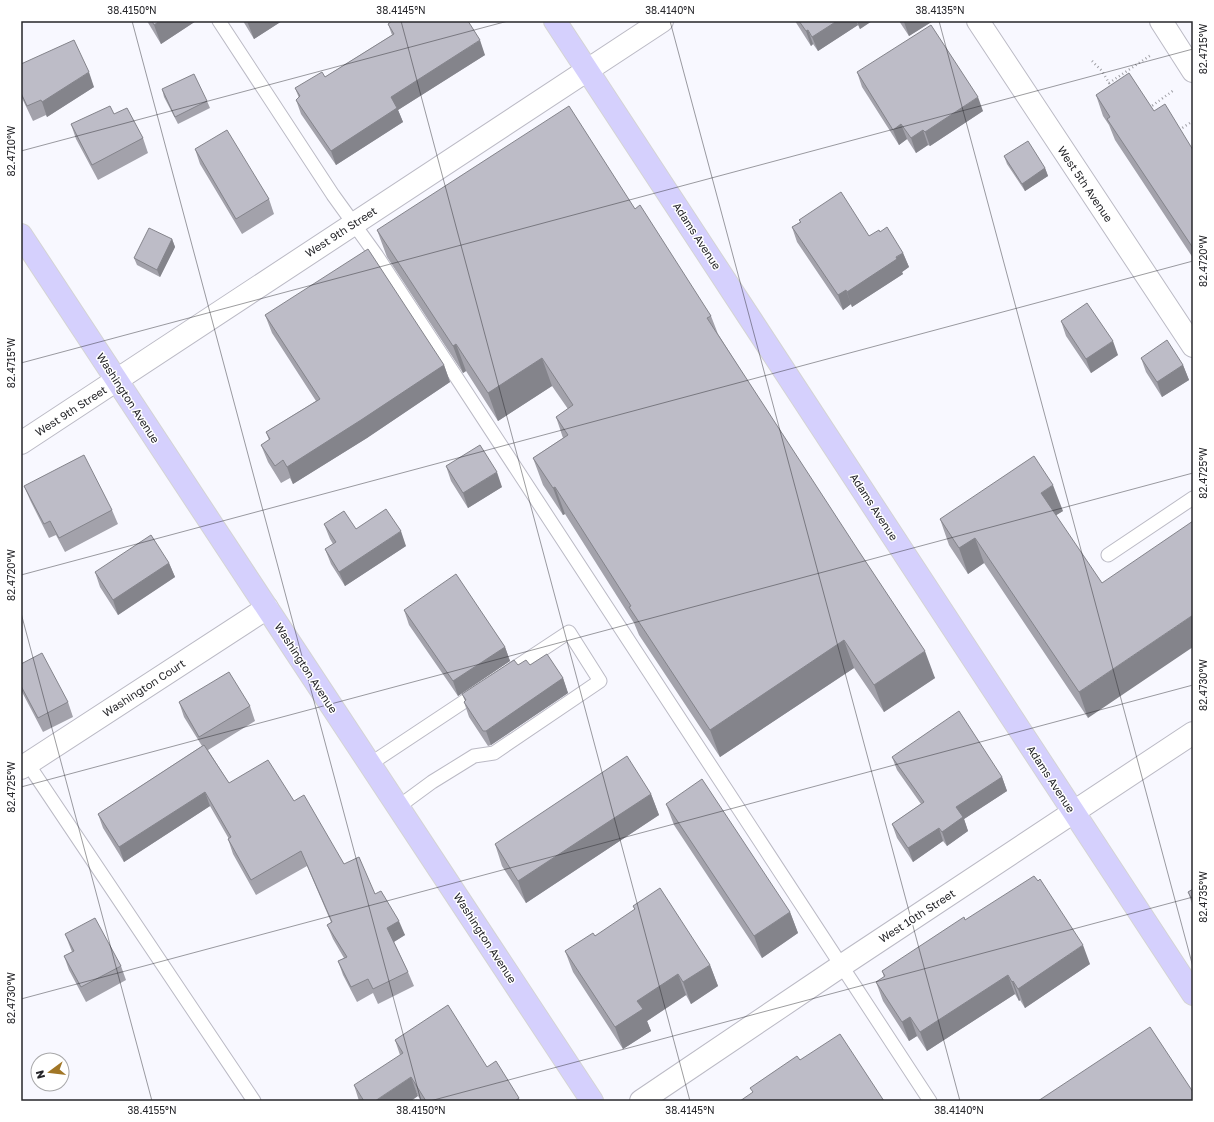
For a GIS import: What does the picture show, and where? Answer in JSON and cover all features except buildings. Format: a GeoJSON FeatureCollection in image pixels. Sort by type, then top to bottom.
{"type":"FeatureCollection","features":[{"type":"Feature","properties":{"kind":"main road","name":"Adams Avenue"},"geometry":{"type":"LineString","coordinates":[[555,21],[1193,994]]}},
{"type":"Feature","properties":{"kind":"main road","name":"Washington Avenue"},"geometry":{"type":"LineString","coordinates":[[21,235],[592,1101]]}},
{"type":"Feature","properties":{"kind":"street","name":"West 9th Street"},"geometry":{"type":"LineString","coordinates":[[21,444],[662,21]]}},
{"type":"Feature","properties":{"kind":"street","name":"West 5th Avenue"},"geometry":{"type":"LineString","coordinates":[[978,21],[1193,346]]}},
{"type":"Feature","properties":{"kind":"street"},"geometry":{"type":"LineString","coordinates":[[1161,21],[1186,79]]}},
{"type":"Feature","properties":{"kind":"street","name":"Washington Court"},"geometry":{"type":"LineString","coordinates":[[25,766],[267,608]]}},
{"type":"Feature","properties":{"kind":"street","name":"West 10th Street"},"geometry":{"type":"LineString","coordinates":[[642,1101],[841,966],[1193,733]]}},
{"type":"Feature","properties":{"kind":"lane"},"geometry":{"type":"LineString","coordinates":[[219,21],[334,195],[377,256],[930,1101]]}},
{"type":"Feature","properties":{"kind":"lane"},"geometry":{"type":"LineString","coordinates":[[1108,555],[1193,498]]}},
{"type":"Feature","properties":{"kind":"lane"},"geometry":{"type":"LineString","coordinates":[[398,807],[432,782],[474,756],[494,753],[600,681],[570,632],[503,676]]}},
{"type":"Feature","properties":{"kind":"lane"},"geometry":{"type":"LineString","coordinates":[[370,764],[490,684]]}},
{"type":"Feature","properties":{"kind":"lane"},"geometry":{"type":"LineString","coordinates":[[25,766],[254,1101]]}},
{"type":"Feature","properties":{"kind":"path"},"geometry":{"type":"LineString","coordinates":[[1092,61],[1102,71],[1109,83],[1156,52]]}},
{"type":"Feature","properties":{"kind":"path"},"geometry":{"type":"LineString","coordinates":[[1147,109],[1186,79]]}},
{"type":"Feature","properties":{"kind":"path"},"geometry":{"type":"LineString","coordinates":[[1176,132],[1193,121]]}}]}
